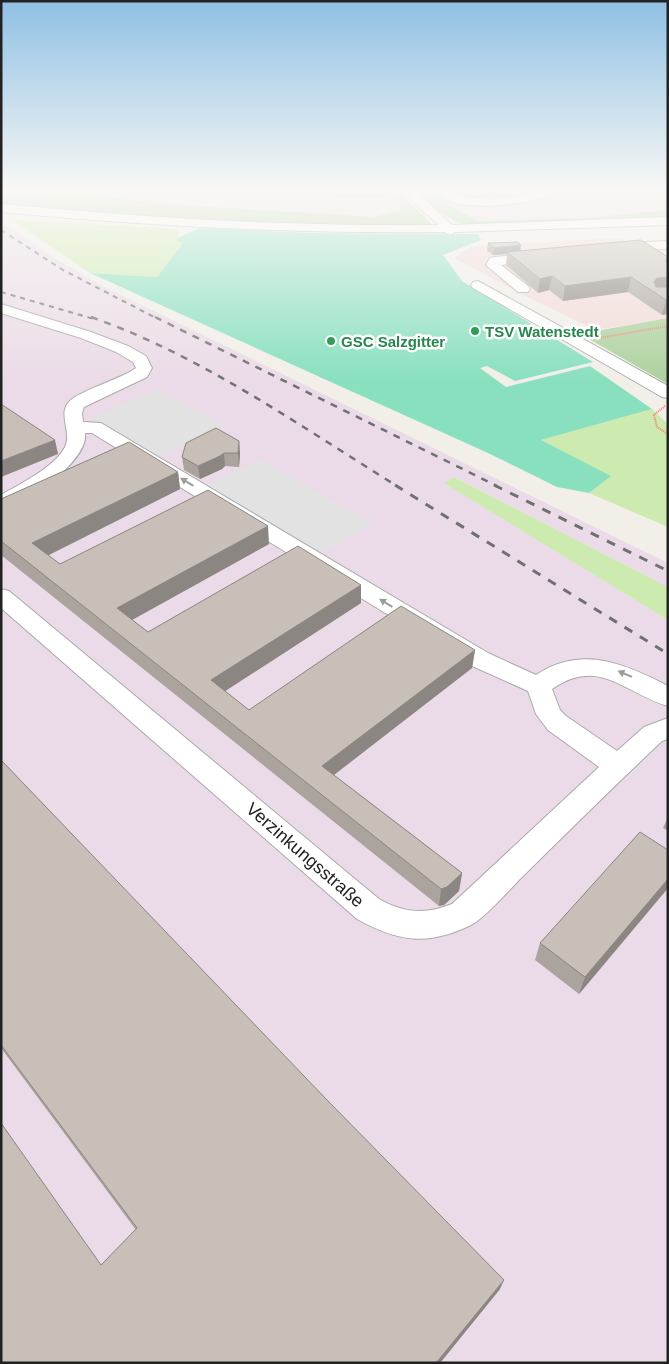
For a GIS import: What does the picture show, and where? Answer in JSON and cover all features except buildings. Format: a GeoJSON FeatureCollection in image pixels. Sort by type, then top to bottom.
{"type":"FeatureCollection","features":[{"type":"Feature","properties":{"kind":"street"},"geometry":{"type":"LineString","coordinates":[[523,289],[493,265],[495,261],[556,255]]}},
{"type":"Feature","properties":{"kind":"street"},"geometry":{"type":"LineString","coordinates":[[478,284],[668,393]]}},
{"type":"Feature","properties":{"kind":"street"},"geometry":{"type":"LineString","coordinates":[[1,308],[86,335],[133,354],[143,363],[144,368],[141,373],[134,377],[72,407],[71,412],[77,428],[76,447],[67,458],[45,476],[1,504]]}},
{"type":"Feature","properties":{"kind":"street"},"geometry":{"type":"LineString","coordinates":[[77,428],[96,427],[479,659],[538,686],[548,714],[557,724],[618,766]]}},
{"type":"Feature","properties":{"kind":"street","name":"Verzinkungsstraße"},"geometry":{"type":"LineString","coordinates":[[1,596],[368,909],[385,920],[394,922],[424,927],[444,922],[463,914],[653,734],[668,728]]}},
{"type":"Feature","properties":{"kind":"street"},"geometry":{"type":"LineString","coordinates":[[538,686],[549,677],[564,671],[583,666],[604,667],[625,674],[668,697]]}},
{"type":"Feature","properties":{"kind":"path"},"geometry":{"type":"LineString","coordinates":[[579,342],[668,326]]}},
{"type":"Feature","properties":{"kind":"path"},"geometry":{"type":"LineString","coordinates":[[668,404],[654,415],[657,426],[668,434]]}},
{"type":"Feature","properties":{"kind":"shaded area"},"geometry":{"type":"Polygon","coordinates":[[[1,254],[48,254],[105,287],[668,563],[668,587],[454,477],[445,483],[668,620],[668,1363],[1,1363],[1,254]]]}},
{"type":"Feature","properties":{"kind":"shaded area"},"geometry":{"type":"Polygon","coordinates":[[[460,254],[646,254],[668,267],[668,318],[596,330],[535,301],[454,258],[460,254]]]}},
{"type":"Feature","properties":{"kind":"shaded area"},"geometry":{"type":"Polygon","coordinates":[[[157,390],[225,425],[158,457],[91,418],[157,390]]]}},
{"type":"Feature","properties":{"kind":"shaded area"},"geometry":{"type":"Polygon","coordinates":[[[259,459],[373,524],[318,555],[204,487],[259,459]]]}},
{"type":"Feature","properties":{"kind":"green space"},"geometry":{"type":"Polygon","coordinates":[[[62,254],[175,254],[157,277],[90,273],[62,254]]]}},
{"type":"Feature","properties":{"kind":"green space","name":"GSC Salzgitter"},"geometry":{"type":"Polygon","coordinates":[[[175,254],[446,254],[443,255],[462,281],[593,362],[515,381],[487,366],[480,368],[506,387],[590,366],[652,409],[541,440],[611,476],[589,493],[557,487],[488,453],[90,273],[157,277],[175,254]]]}},
{"type":"Feature","properties":{"kind":"green space"},"geometry":{"type":"Polygon","coordinates":[[[668,318],[668,384],[587,338],[596,331],[668,318]]]}},
{"type":"Feature","properties":{"kind":"green space"},"geometry":{"type":"Polygon","coordinates":[[[652,409],[668,424],[668,527],[589,493],[610,476],[541,440],[652,409]]]}},
{"type":"Feature","properties":{"kind":"green space"},"geometry":{"type":"Polygon","coordinates":[[[454,477],[668,587],[668,620],[444,483],[454,477]]]}},
{"type":"Feature","properties":{"kind":"railway"},"geometry":{"type":"LineString","coordinates":[[38,254],[63,270],[158,319]]}},
{"type":"Feature","properties":{"kind":"railway"},"geometry":{"type":"LineString","coordinates":[[1,292],[94,319]]}},
{"type":"Feature","properties":{"kind":"railway"},"geometry":{"type":"LineString","coordinates":[[91,317],[172,351],[248,393],[397,486]]}},
{"type":"Feature","properties":{"kind":"railway"},"geometry":{"type":"LineString","coordinates":[[155,317],[497,486]]}},
{"type":"Feature","properties":{"kind":"railway"},"geometry":{"type":"LineString","coordinates":[[395,485],[668,654]]}},
{"type":"Feature","properties":{"kind":"railway"},"geometry":{"type":"LineString","coordinates":[[494,485],[668,571]]}},
{"type":"Feature","properties":{"kind":"place","name":"TSV Watenstedt"},"geometry":{"type":"Point","coordinates":[475,331]}},
{"type":"Feature","properties":{"kind":"place","name":"GSC Salzgitter"},"geometry":{"type":"Point","coordinates":[331,341]}}]}
